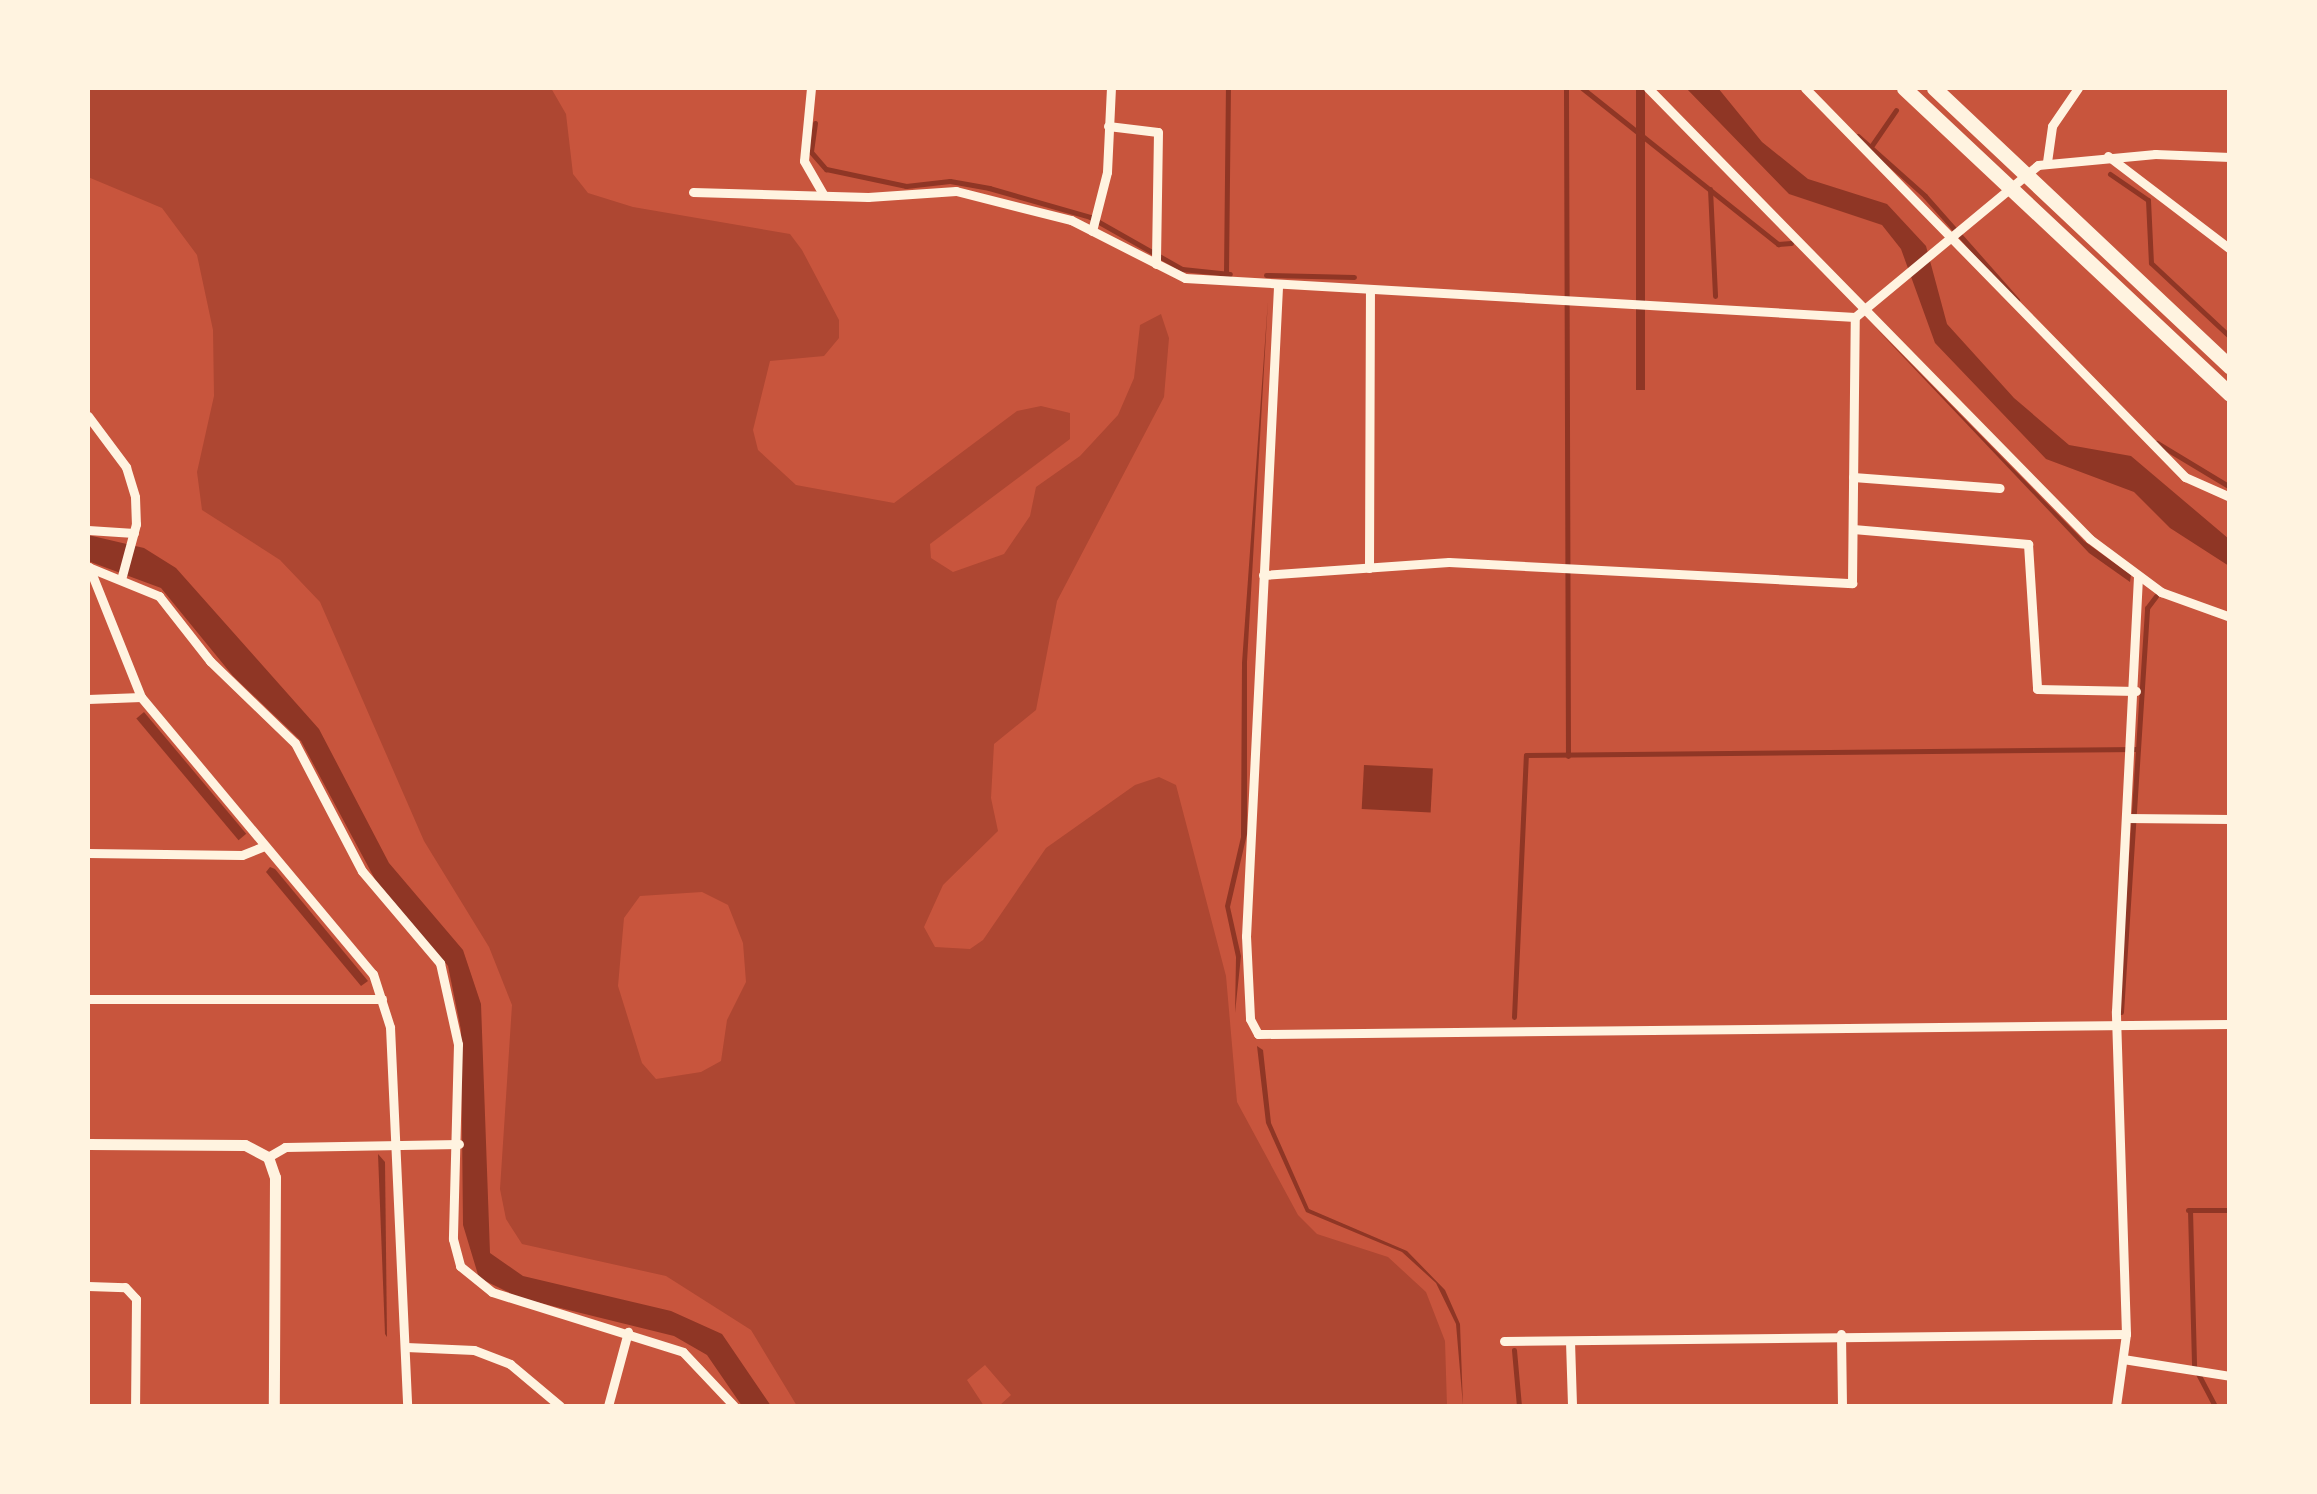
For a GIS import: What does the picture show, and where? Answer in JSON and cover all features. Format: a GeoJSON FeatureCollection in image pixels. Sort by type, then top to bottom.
{"type":"FeatureCollection","features":[{"type":"Feature","properties":{"kind":"highway"},"geometry":{"type":"LineString","coordinates":[[1904,88],[2230,394]]}},
{"type":"Feature","properties":{"kind":"highway"},"geometry":{"type":"LineString","coordinates":[[1934,88],[2230,367]]}},
{"type":"Feature","properties":{"kind":"street"},"geometry":{"type":"LineString","coordinates":[[811,88],[804,161],[822,194]]}},
{"type":"Feature","properties":{"kind":"street"},"geometry":{"type":"LineString","coordinates":[[1092,231],[1108,172],[1111,88]]}},
{"type":"Feature","properties":{"kind":"street"},"geometry":{"type":"LineString","coordinates":[[1648,88],[1860,313],[2090,539],[2138,578],[2186,604],[2230,617]]}},
{"type":"Feature","properties":{"kind":"street"},"geometry":{"type":"LineString","coordinates":[[1805,88],[1950,244],[2185,476],[2230,497]]}},
{"type":"Feature","properties":{"kind":"street"},"geometry":{"type":"LineString","coordinates":[[2047,162],[2052,126],[2078,88]]}},
{"type":"Feature","properties":{"kind":"street"},"geometry":{"type":"LineString","coordinates":[[1108,126],[1158,132],[1156,264]]}},
{"type":"Feature","properties":{"kind":"street"},"geometry":{"type":"LineString","coordinates":[[694,192],[956,191],[1092,231],[1185,278],[1278,287],[1860,313],[1950,244],[2009,186],[2047,162],[2108,156],[2230,157]]}},
{"type":"Feature","properties":{"kind":"street"},"geometry":{"type":"LineString","coordinates":[[2108,156],[2230,248]]}},
{"type":"Feature","properties":{"kind":"street"},"geometry":{"type":"LineString","coordinates":[[1278,287],[1246,936],[1250,1019],[1258,1034],[2230,1024]]}},
{"type":"Feature","properties":{"kind":"street"},"geometry":{"type":"LineString","coordinates":[[1369,568],[1370,289]]}},
{"type":"Feature","properties":{"kind":"street"},"geometry":{"type":"LineString","coordinates":[[1264,575],[1449,562],[1852,583],[1860,313]]}},
{"type":"Feature","properties":{"kind":"street"},"geometry":{"type":"LineString","coordinates":[[88,416],[126,467],[135,497],[132,538],[123,571]]}},
{"type":"Feature","properties":{"kind":"street"},"geometry":{"type":"LineString","coordinates":[[1853,477],[2000,488]]}},
{"type":"Feature","properties":{"kind":"street"},"geometry":{"type":"LineString","coordinates":[[88,530],[132,538]]}},
{"type":"Feature","properties":{"kind":"street"},"geometry":{"type":"LineString","coordinates":[[1853,530],[2028,544],[2037,690],[2136,691]]}},
{"type":"Feature","properties":{"kind":"street"},"geometry":{"type":"LineString","coordinates":[[406,1406],[396,1144],[382,999],[374,974],[141,697],[88,567],[123,571],[159,596],[210,660],[295,742],[362,871],[440,962],[458,1044],[460,1144],[453,1239],[460,1266],[492,1292],[628,1332],[693,1359],[734,1406]]}},
{"type":"Feature","properties":{"kind":"street"},"geometry":{"type":"LineString","coordinates":[[2116,1406],[2126,1334],[2118,1025],[2126,818],[2136,691],[2138,578]]}},
{"type":"Feature","properties":{"kind":"street"},"geometry":{"type":"LineString","coordinates":[[88,699],[141,697]]}},
{"type":"Feature","properties":{"kind":"street"},"geometry":{"type":"LineString","coordinates":[[2126,818],[2230,819]]}},
{"type":"Feature","properties":{"kind":"street"},"geometry":{"type":"LineString","coordinates":[[88,854],[242,855],[264,846]]}},
{"type":"Feature","properties":{"kind":"street"},"geometry":{"type":"LineString","coordinates":[[88,1000],[382,999]]}},
{"type":"Feature","properties":{"kind":"street"},"geometry":{"type":"LineString","coordinates":[[88,1144],[245,1146],[268,1157],[274,1177],[274,1406]]}},
{"type":"Feature","properties":{"kind":"street"},"geometry":{"type":"LineString","coordinates":[[268,1157],[284,1147],[460,1144]]}},
{"type":"Feature","properties":{"kind":"street"},"geometry":{"type":"LineString","coordinates":[[88,1286],[125,1287],[136,1298],[134,1406]]}},
{"type":"Feature","properties":{"kind":"street"},"geometry":{"type":"LineString","coordinates":[[608,1406],[628,1332]]}},
{"type":"Feature","properties":{"kind":"street"},"geometry":{"type":"LineString","coordinates":[[1504,1341],[1841,1334],[2126,1334]]}},
{"type":"Feature","properties":{"kind":"street"},"geometry":{"type":"LineString","coordinates":[[1841,1334],[1842,1406]]}},
{"type":"Feature","properties":{"kind":"street"},"geometry":{"type":"LineString","coordinates":[[1570,1341],[1572,1406]]}},
{"type":"Feature","properties":{"kind":"street"},"geometry":{"type":"LineString","coordinates":[[406,1347],[474,1350],[510,1364],[560,1406]]}},
{"type":"Feature","properties":{"kind":"street"},"geometry":{"type":"LineString","coordinates":[[2123,1360],[2230,1376]]}},
{"type":"Feature","properties":{"kind":"shaded area"},"geometry":{"type":"Polygon","coordinates":[[[88,88],[551,88],[566,114],[573,174],[588,193],[633,207],[790,234],[802,250],[839,320],[839,338],[824,356],[770,361],[753,430],[758,450],[796,485],[894,503],[1017,411],[1041,406],[1070,413],[1070,439],[930,544],[931,558],[953,572],[1004,554],[1030,516],[1036,487],[1080,456],[1118,415],[1134,378],[1140,325],[1161,314],[1169,338],[1164,397],[1057,601],[1036,710],[994,744],[991,798],[998,831],[943,885],[924,927],[935,947],[970,949],[983,940],[1046,848],[1135,785],[1159,777],[1176,785],[1226,976],[1237,1102],[1298,1215],[1317,1234],[1388,1257],[1426,1292],[1445,1341],[1447,1406],[999,1406],[1011,1395],[985,1365],[967,1380],[984,1406],[797,1406],[751,1330],[666,1276],[522,1244],[506,1219],[500,1189],[512,1005],[489,947],[424,841],[320,602],[280,560],[202,510],[197,472],[214,396],[213,330],[197,255],[162,208],[88,177],[88,88]],[[702,892],[640,896],[624,918],[618,986],[642,1063],[656,1079],[701,1072],[721,1061],[727,1020],[746,982],[743,943],[728,905],[702,892]]]}},
{"type":"Feature","properties":{"kind":"shaded area"},"geometry":{"type":"Polygon","coordinates":[[[1636,88],[1645,88],[1645,390],[1636,390],[1636,88]]]}},
{"type":"Feature","properties":{"kind":"shaded area"},"geometry":{"type":"Polygon","coordinates":[[[1686,88],[1718,88],[1762,142],[1808,179],[1887,204],[1926,246],[1947,324],[2014,398],[2069,445],[2131,456],[2229,539],[2229,566],[2170,528],[2134,492],[2046,459],[1935,343],[1901,249],[1882,225],[1789,194],[1686,88]]]}},
{"type":"Feature","properties":{"kind":"shaded area"},"geometry":{"type":"Polygon","coordinates":[[[1268,300],[1247,662],[1247,834],[1230,907],[1241,956],[1235,1013],[1236,957],[1225,906],[1241,837],[1242,663],[1268,300]]]}},
{"type":"Feature","properties":{"kind":"shaded area"},"geometry":{"type":"Polygon","coordinates":[[[1873,325],[2084,541],[2131,575],[2130,582],[2089,553],[1873,325]]]}},
{"type":"Feature","properties":{"kind":"shaded area"},"geometry":{"type":"Polygon","coordinates":[[[88,535],[144,548],[176,568],[319,729],[389,863],[463,950],[481,1004],[490,1253],[523,1276],[671,1311],[722,1334],[771,1406],[742,1406],[707,1355],[674,1336],[520,1298],[479,1278],[463,1225],[461,1030],[448,966],[377,883],[301,741],[233,676],[161,588],[88,561],[88,535]]]}},
{"type":"Feature","properties":{"kind":"shaded area"},"geometry":{"type":"Polygon","coordinates":[[[144,712],[246,834],[239,840],[136,718],[144,712]]]}},
{"type":"Feature","properties":{"kind":"shaded area"},"geometry":{"type":"Polygon","coordinates":[[[1364,765],[1433,769],[1431,813],[1362,809],[1364,765]]]}},
{"type":"Feature","properties":{"kind":"shaded area"},"geometry":{"type":"Polygon","coordinates":[[[270,867],[368,981],[361,986],[266,872],[270,867]]]}},
{"type":"Feature","properties":{"kind":"shaded area"},"geometry":{"type":"Polygon","coordinates":[[[1257,1046],[1263,1050],[1271,1123],[1309,1209],[1407,1251],[1445,1290],[1460,1324],[1463,1406],[1456,1324],[1436,1283],[1402,1252],[1306,1212],[1266,1123],[1257,1046]]]}},
{"type":"Feature","properties":{"kind":"shaded area"},"geometry":{"type":"Polygon","coordinates":[[[378,1154],[385,1162],[387,1337],[385,1334],[378,1154]]]}},
{"type":"Feature","properties":{"kind":"waterway"},"geometry":{"type":"LineString","coordinates":[[1226,274],[1228,88]]}},
{"type":"Feature","properties":{"kind":"waterway"},"geometry":{"type":"LineString","coordinates":[[1566,88],[1568,756]]}},
{"type":"Feature","properties":{"kind":"waterway"},"geometry":{"type":"LineString","coordinates":[[1582,88],[1778,244],[1791,243]]}},
{"type":"Feature","properties":{"kind":"waterway"},"geometry":{"type":"LineString","coordinates":[[1870,148],[1896,110]]}},
{"type":"Feature","properties":{"kind":"waterway"},"geometry":{"type":"LineString","coordinates":[[815,123],[811,152],[826,169],[906,186],[950,181],[989,188],[1090,217],[1182,269],[1230,274]]}},
{"type":"Feature","properties":{"kind":"waterway"},"geometry":{"type":"LineString","coordinates":[[1858,136],[1925,196],[2017,300]]}},
{"type":"Feature","properties":{"kind":"waterway"},"geometry":{"type":"LineString","coordinates":[[2110,174],[2148,200],[2151,263],[2230,337]]}},
{"type":"Feature","properties":{"kind":"waterway"},"geometry":{"type":"LineString","coordinates":[[1710,189],[1715,296]]}},
{"type":"Feature","properties":{"kind":"waterway"},"geometry":{"type":"LineString","coordinates":[[1266,275],[1354,277]]}},
{"type":"Feature","properties":{"kind":"waterway"},"geometry":{"type":"LineString","coordinates":[[2157,443],[2230,487]]}},
{"type":"Feature","properties":{"kind":"waterway"},"geometry":{"type":"LineString","coordinates":[[2121,1012],[2147,608],[2156,596]]}},
{"type":"Feature","properties":{"kind":"waterway"},"geometry":{"type":"LineString","coordinates":[[1514,1017],[1526,755],[2138,749]]}},
{"type":"Feature","properties":{"kind":"waterway"},"geometry":{"type":"LineString","coordinates":[[2188,1210],[2230,1210]]}},
{"type":"Feature","properties":{"kind":"waterway"},"geometry":{"type":"LineString","coordinates":[[2190,1210],[2194,1366],[2215,1406]]}},
{"type":"Feature","properties":{"kind":"waterway"},"geometry":{"type":"LineString","coordinates":[[1514,1350],[1519,1406]]}}]}
